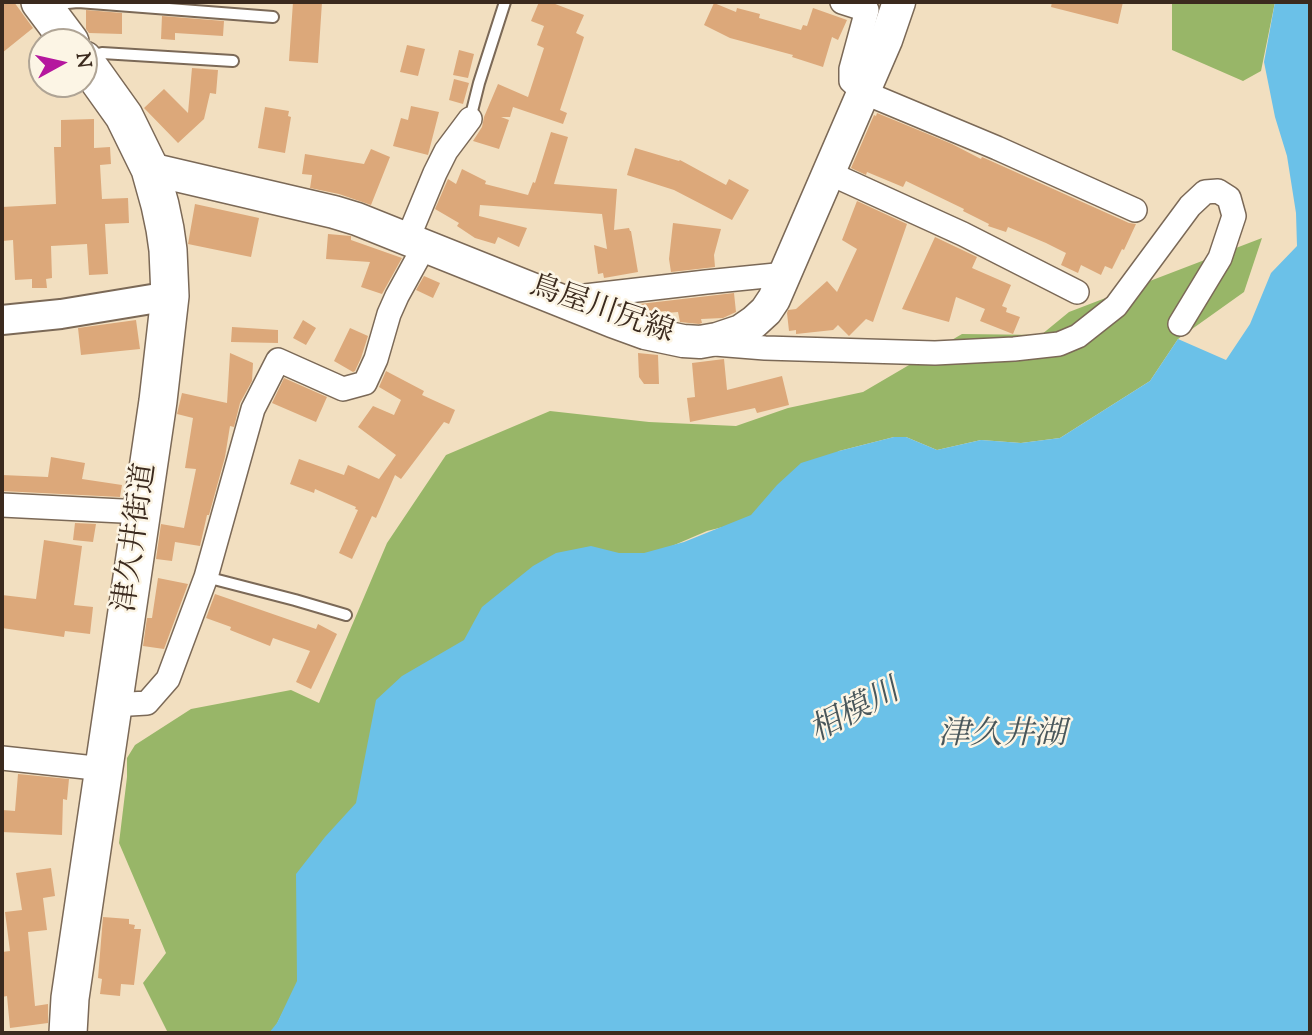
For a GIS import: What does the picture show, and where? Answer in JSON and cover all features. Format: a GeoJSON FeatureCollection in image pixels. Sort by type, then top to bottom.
{"type":"FeatureCollection","features":[{"type":"Feature","properties":{"kind":"highway"},"geometry":{"type":"LineString","coordinates":[[42,5],[59,28]]}},
{"type":"Feature","properties":{"kind":"highway","name":"津久井街道"},"geometry":{"type":"LineString","coordinates":[[68,1033],[70,998],[142,512],[170,296],[165,229],[150,169],[124,116],[98,79]]}},
{"type":"Feature","properties":{"kind":"main road","name":"鳥屋川尻線"},"geometry":{"type":"LineString","coordinates":[[150,169],[334,212],[645,333],[694,342],[727,337],[754,322],[770,306],[886,40],[899,2]]}},
{"type":"Feature","properties":{"kind":"street"},"geometry":{"type":"LineString","coordinates":[[842,2],[867,10],[851,69],[851,81],[863,92],[1135,210]]}},
{"type":"Feature","properties":{"kind":"street"},"geometry":{"type":"LineString","coordinates":[[113,705],[147,703],[168,680],[206,577],[253,409],[278,360],[343,389],[365,383],[376,359],[389,314],[416,242],[435,173],[446,151],[470,119]]}},
{"type":"Feature","properties":{"kind":"street"},"geometry":{"type":"LineString","coordinates":[[829,173],[963,234],[1077,292]]}},
{"type":"Feature","properties":{"kind":"street"},"geometry":{"type":"LineString","coordinates":[[694,342],[765,348],[935,353],[1059,344],[1078,336],[1116,306],[1190,206],[1205,192],[1218,191],[1229,198],[1234,216],[1220,258],[1180,324]]}},
{"type":"Feature","properties":{"kind":"street"},"geometry":{"type":"LineString","coordinates":[[559,299],[786,274]]}},
{"type":"Feature","properties":{"kind":"street"},"geometry":{"type":"LineString","coordinates":[[2,320],[61,314],[170,296]]}},
{"type":"Feature","properties":{"kind":"street"},"geometry":{"type":"LineString","coordinates":[[2,505],[142,512]]}},
{"type":"Feature","properties":{"kind":"street"},"geometry":{"type":"LineString","coordinates":[[2,758],[104,769]]}},
{"type":"Feature","properties":{"kind":"lane"},"geometry":{"type":"LineString","coordinates":[[42,5],[78,2],[273,17]]}},
{"type":"Feature","properties":{"kind":"lane"},"geometry":{"type":"LineString","coordinates":[[470,119],[505,2]]}},
{"type":"Feature","properties":{"kind":"lane"},"geometry":{"type":"LineString","coordinates":[[98,54],[233,61]]}},
{"type":"Feature","properties":{"kind":"lane"},"geometry":{"type":"LineString","coordinates":[[206,577],[346,615]]}},
{"type":"Feature","properties":{"kind":"green space"},"geometry":{"type":"Polygon","coordinates":[[[1172,2],[1275,2],[1261,71],[1243,81],[1172,50],[1172,2]]]}},
{"type":"Feature","properties":{"kind":"green space"},"geometry":{"type":"Polygon","coordinates":[[[1262,238],[1244,292],[1178,339],[1150,381],[1060,438],[1021,443],[981,440],[937,450],[906,437],[894,437],[839,451],[751,520],[707,531],[644,558],[464,645],[356,808],[297,986],[272,1033],[168,1033],[143,983],[166,953],[119,843],[127,758],[135,745],[191,709],[291,690],[319,703],[387,543],[446,455],[550,411],[649,422],[736,426],[788,408],[863,392],[962,334],[1041,335],[1069,312],[1262,238]]]}},
{"type":"Feature","properties":{"kind":"water","name":"津久井湖"},"geometry":{"type":"Polygon","coordinates":[[[1275,2],[1310,2],[1310,1033],[269,1033],[277,1023],[297,981],[296,874],[356,803],[376,700],[402,676],[464,640],[482,607],[533,566],[556,553],[591,546],[619,553],[644,553],[684,542],[751,515],[801,463],[894,437],[906,437],[937,450],[981,440],[1021,443],[1060,438],[1150,381],[1178,339],[1226,360],[1250,324],[1271,273],[1297,246],[1296,213],[1287,156],[1275,117],[1264,62],[1275,2]]]}},
{"type":"Feature","properties":{"kind":"building"},"geometry":{"type":"Polygon","coordinates":[[[2,2],[14,2],[33,28],[28,28],[28,32],[2,53],[2,2]]]}},
{"type":"Feature","properties":{"kind":"building"},"geometry":{"type":"Polygon","coordinates":[[[293,2],[322,2],[318,63],[289,61],[293,2]]]}},
{"type":"Feature","properties":{"kind":"building"},"geometry":{"type":"Polygon","coordinates":[[[539,2],[550,2],[584,15],[576,33],[584,37],[560,110],[567,113],[563,124],[513,107],[510,117],[501,117],[509,120],[499,149],[473,141],[482,127],[498,84],[528,97],[544,48],[537,45],[544,26],[531,21],[539,2]]]}},
{"type":"Feature","properties":{"kind":"building"},"geometry":{"type":"Polygon","coordinates":[[[1052,2],[1123,2],[1118,24],[1051,7],[1052,2]]]}},
{"type":"Feature","properties":{"kind":"building"},"geometry":{"type":"Polygon","coordinates":[[[714,3],[736,12],[737,8],[760,14],[759,18],[801,30],[803,25],[807,26],[813,8],[847,20],[838,40],[832,37],[823,67],[792,57],[793,55],[730,38],[704,25],[714,3]]]}},
{"type":"Feature","properties":{"kind":"building"},"geometry":{"type":"Polygon","coordinates":[[[86,10],[122,13],[122,34],[98,33],[98,28],[86,28],[86,10]]]}},
{"type":"Feature","properties":{"kind":"building"},"geometry":{"type":"Polygon","coordinates":[[[162,16],[224,21],[223,36],[175,33],[175,40],[161,39],[162,16]]]}},
{"type":"Feature","properties":{"kind":"building"},"geometry":{"type":"Polygon","coordinates":[[[407,45],[425,49],[418,76],[400,72],[407,45]]]}},
{"type":"Feature","properties":{"kind":"building"},"geometry":{"type":"Polygon","coordinates":[[[459,50],[474,54],[468,78],[453,75],[459,50]]]}},
{"type":"Feature","properties":{"kind":"building"},"geometry":{"type":"Polygon","coordinates":[[[192,68],[218,70],[216,94],[210,93],[204,119],[178,143],[144,108],[164,89],[188,113],[192,68]]]}},
{"type":"Feature","properties":{"kind":"building"},"geometry":{"type":"Polygon","coordinates":[[[454,79],[469,83],[463,104],[449,100],[454,79]]]}},
{"type":"Feature","properties":{"kind":"building"},"geometry":{"type":"Polygon","coordinates":[[[411,106],[439,112],[428,155],[393,146],[401,118],[408,120],[411,106]]]}},
{"type":"Feature","properties":{"kind":"building"},"geometry":{"type":"Polygon","coordinates":[[[265,107],[289,111],[288,116],[291,117],[285,153],[258,148],[265,107]]]}},
{"type":"Feature","properties":{"kind":"building"},"geometry":{"type":"Polygon","coordinates":[[[877,113],[1136,224],[1124,250],[1122,249],[1112,269],[1105,266],[1101,275],[1081,265],[1078,273],[1061,265],[1066,253],[1046,243],[1008,227],[1006,232],[988,226],[989,224],[963,211],[964,209],[906,181],[903,187],[851,168],[877,113]]]}},
{"type":"Feature","properties":{"kind":"building"},"geometry":{"type":"Polygon","coordinates":[[[94,119],[94,148],[110,147],[111,164],[100,165],[102,199],[128,198],[129,223],[105,224],[108,274],[89,275],[87,244],[51,246],[52,278],[46,279],[47,288],[32,288],[32,279],[15,280],[13,240],[2,241],[2,207],[56,204],[54,147],[61,147],[61,120],[94,119]]]}},
{"type":"Feature","properties":{"kind":"building"},"geometry":{"type":"Polygon","coordinates":[[[551,132],[568,137],[554,184],[617,189],[614,230],[629,228],[631,231],[638,272],[604,278],[603,273],[598,274],[594,245],[607,249],[602,214],[480,205],[479,216],[527,228],[519,247],[498,237],[495,244],[475,238],[457,226],[459,223],[435,209],[448,179],[456,184],[462,169],[486,181],[485,184],[528,195],[533,182],[535,183],[551,132]]]}},
{"type":"Feature","properties":{"kind":"building"},"geometry":{"type":"Polygon","coordinates":[[[635,148],[680,160],[726,185],[729,179],[749,190],[732,220],[674,190],[627,175],[635,148]]]}},
{"type":"Feature","properties":{"kind":"building"},"geometry":{"type":"Polygon","coordinates":[[[371,149],[390,157],[371,205],[310,188],[312,175],[302,174],[305,154],[364,164],[371,149]]]}},
{"type":"Feature","properties":{"kind":"building"},"geometry":{"type":"Polygon","coordinates":[[[857,201],[907,224],[873,322],[866,319],[849,336],[838,325],[833,330],[796,334],[796,330],[789,331],[788,310],[796,309],[827,281],[837,292],[857,249],[842,240],[857,201]]]}},
{"type":"Feature","properties":{"kind":"building"},"geometry":{"type":"Polygon","coordinates":[[[195,204],[259,218],[251,257],[188,244],[195,204]]]}},
{"type":"Feature","properties":{"kind":"building"},"geometry":{"type":"Polygon","coordinates":[[[673,223],[721,229],[714,255],[715,267],[671,272],[669,259],[673,223]]]}},
{"type":"Feature","properties":{"kind":"building"},"geometry":{"type":"Polygon","coordinates":[[[328,234],[351,236],[351,240],[402,258],[382,294],[361,287],[370,262],[326,259],[328,234]]]}},
{"type":"Feature","properties":{"kind":"building"},"geometry":{"type":"Polygon","coordinates":[[[935,237],[977,257],[972,268],[1011,285],[1002,306],[1007,308],[1006,312],[1020,317],[1013,334],[980,321],[985,309],[956,297],[949,322],[902,309],[935,237]]]}},
{"type":"Feature","properties":{"kind":"building"},"geometry":{"type":"Polygon","coordinates":[[[424,276],[440,283],[433,298],[416,290],[424,276]]]}},
{"type":"Feature","properties":{"kind":"building"},"geometry":{"type":"Polygon","coordinates":[[[734,293],[736,312],[723,318],[701,319],[702,323],[699,324],[680,322],[678,312],[645,313],[631,308],[631,305],[734,293]]]}},
{"type":"Feature","properties":{"kind":"building"},"geometry":{"type":"Polygon","coordinates":[[[136,320],[140,349],[81,355],[78,328],[136,320]]]}},
{"type":"Feature","properties":{"kind":"building"},"geometry":{"type":"Polygon","coordinates":[[[303,320],[316,328],[306,345],[293,338],[303,320]]]}},
{"type":"Feature","properties":{"kind":"building"},"geometry":{"type":"Polygon","coordinates":[[[232,327],[278,330],[278,343],[231,342],[232,327]]]}},
{"type":"Feature","properties":{"kind":"building"},"geometry":{"type":"Polygon","coordinates":[[[350,328],[368,336],[353,372],[334,361],[350,328]]]}},
{"type":"Feature","properties":{"kind":"building"},"geometry":{"type":"Polygon","coordinates":[[[230,353],[253,363],[252,381],[240,403],[234,427],[230,426],[225,457],[200,546],[175,542],[172,561],[156,559],[161,524],[184,528],[196,469],[185,468],[193,418],[177,414],[182,393],[227,403],[230,353]]]}},
{"type":"Feature","properties":{"kind":"building"},"geometry":{"type":"Polygon","coordinates":[[[638,353],[658,355],[659,384],[644,384],[639,377],[638,353]]]}},
{"type":"Feature","properties":{"kind":"building"},"geometry":{"type":"Polygon","coordinates":[[[724,359],[727,390],[782,376],[789,405],[757,413],[755,408],[690,422],[687,398],[695,397],[692,363],[724,359]]]}},
{"type":"Feature","properties":{"kind":"building"},"geometry":{"type":"Polygon","coordinates":[[[386,371],[424,391],[422,395],[455,410],[449,424],[444,422],[401,479],[395,475],[376,518],[372,516],[352,559],[339,553],[358,510],[356,507],[315,489],[314,493],[290,484],[299,459],[344,475],[348,465],[379,479],[396,455],[358,427],[373,406],[394,415],[401,400],[379,387],[386,371]]]}},
{"type":"Feature","properties":{"kind":"building"},"geometry":{"type":"Polygon","coordinates":[[[284,378],[327,397],[316,422],[272,403],[284,378]]]}},
{"type":"Feature","properties":{"kind":"building"},"geometry":{"type":"Polygon","coordinates":[[[51,457],[85,463],[82,479],[122,485],[120,497],[2,491],[2,475],[48,477],[51,457]]]}},
{"type":"Feature","properties":{"kind":"building"},"geometry":{"type":"Polygon","coordinates":[[[75,523],[96,524],[93,542],[73,540],[75,523]]]}},
{"type":"Feature","properties":{"kind":"building"},"geometry":{"type":"Polygon","coordinates":[[[44,540],[82,546],[74,605],[93,607],[90,634],[65,631],[64,637],[2,628],[2,595],[36,599],[44,540]]]}},
{"type":"Feature","properties":{"kind":"building"},"geometry":{"type":"Polygon","coordinates":[[[158,578],[188,584],[164,649],[143,646],[147,618],[152,618],[158,578]]]}},
{"type":"Feature","properties":{"kind":"building"},"geometry":{"type":"Polygon","coordinates":[[[215,594],[316,629],[318,624],[337,634],[311,689],[296,682],[310,651],[273,638],[270,646],[206,618],[215,594]]]}},
{"type":"Feature","properties":{"kind":"building"},"geometry":{"type":"Polygon","coordinates":[[[18,774],[69,779],[67,800],[63,799],[62,835],[2,832],[2,810],[15,811],[18,774]]]}},
{"type":"Feature","properties":{"kind":"building"},"geometry":{"type":"Polygon","coordinates":[[[51,868],[55,896],[43,898],[47,930],[28,932],[35,1006],[48,1004],[48,1023],[10,1028],[7,996],[2,997],[2,952],[10,951],[5,912],[22,910],[16,873],[51,868]]]}},
{"type":"Feature","properties":{"kind":"building"},"geometry":{"type":"Polygon","coordinates":[[[103,917],[129,919],[129,924],[135,925],[134,929],[141,929],[134,985],[121,984],[120,996],[100,994],[102,979],[98,978],[103,917]]]}},
{"type":"Feature","properties":{"kind":"water label","name":"相模川"},"geometry":{"type":"Point","coordinates":[856,714]}}]}
